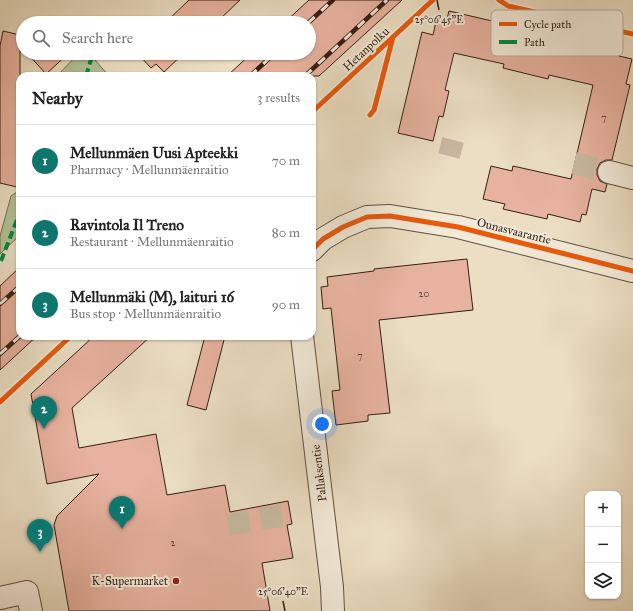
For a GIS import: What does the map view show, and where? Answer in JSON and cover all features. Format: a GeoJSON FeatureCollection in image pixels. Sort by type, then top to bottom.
{"type":"FeatureCollection","features":[{"type":"Feature","properties":{"kind":"street"},"geometry":{"type":"LineString","coordinates":[[609,172],[633,178]]}},
{"type":"Feature","properties":{"kind":"street","name":"Ounasvaarantie"},"geometry":{"type":"LineString","coordinates":[[316,246],[323,239],[343,227],[367,217],[390,216],[458,227],[633,271]]}},
{"type":"Feature","properties":{"kind":"street","name":"Pallaksentie"},"geometry":{"type":"LineString","coordinates":[[302,340],[334,611]]}},
{"type":"Feature","properties":{"kind":"street"},"geometry":{"type":"LineString","coordinates":[[0,598],[29,602]]}},
{"type":"Feature","properties":{"kind":"green space"},"geometry":{"type":"Polygon","coordinates":[[[72,60],[95,60],[106,72],[61,72],[72,60]]]}},
{"type":"Feature","properties":{"kind":"green space"},"geometry":{"type":"Polygon","coordinates":[[[16,193],[16,239],[0,254],[0,236],[11,196],[16,193]]]}},
{"type":"Feature","properties":{"kind":"building"},"geometry":{"type":"Polygon","coordinates":[[[189,0],[240,0],[223,16],[172,16],[189,0]]]}},
{"type":"Feature","properties":{"kind":"building"},"geometry":{"type":"Polygon","coordinates":[[[309,0],[402,0],[319,76],[316,76],[316,72],[231,72],[244,60],[316,60],[316,16],[292,16],[309,0]]]}},
{"type":"Feature","properties":{"kind":"building"},"geometry":{"type":"Polygon","coordinates":[[[449,11],[491,21],[491,56],[619,56],[632,59],[626,84],[630,85],[612,160],[606,160],[600,163],[597,169],[597,175],[600,181],[607,184],[605,192],[592,189],[586,215],[582,214],[580,222],[548,214],[547,219],[503,209],[505,204],[483,199],[491,166],[512,171],[513,166],[571,179],[593,85],[549,75],[548,79],[503,68],[504,64],[454,53],[445,90],[449,91],[443,117],[439,116],[433,141],[398,133],[422,32],[433,35],[437,17],[447,19],[449,11]]]}},
{"type":"Feature","properties":{"kind":"building"},"geometry":{"type":"Polygon","coordinates":[[[3,31],[16,34],[16,60],[20,60],[20,72],[16,72],[16,187],[0,183],[0,46],[3,31]]]}},
{"type":"Feature","properties":{"kind":"building"},"geometry":{"type":"Polygon","coordinates":[[[33,60],[61,60],[48,72],[44,72],[33,60]]]}},
{"type":"Feature","properties":{"kind":"building"},"geometry":{"type":"Polygon","coordinates":[[[144,60],[177,60],[164,72],[156,64],[151,68],[144,60]]]}},
{"type":"Feature","properties":{"kind":"building"},"geometry":{"type":"Polygon","coordinates":[[[467,259],[473,310],[379,320],[390,413],[368,415],[368,421],[336,425],[332,391],[340,390],[331,308],[323,309],[321,287],[328,286],[327,277],[374,271],[374,269],[467,259]]]}},
{"type":"Feature","properties":{"kind":"building"},"geometry":{"type":"Polygon","coordinates":[[[16,271],[16,340],[33,340],[0,370],[0,286],[16,271]]]}},
{"type":"Feature","properties":{"kind":"building"},"geometry":{"type":"Polygon","coordinates":[[[90,340],[147,340],[72,408],[79,448],[156,434],[167,495],[225,485],[230,512],[288,501],[292,524],[287,525],[293,558],[262,563],[270,611],[69,611],[54,525],[57,516],[99,474],[47,484],[31,394],[90,340]]]}},
{"type":"Feature","properties":{"kind":"building"},"geometry":{"type":"Polygon","coordinates":[[[204,340],[224,340],[206,410],[187,405],[204,340]]]}},
{"type":"Feature","properties":{"kind":"tunnel"},"geometry":{"type":"LineString","coordinates":[[449,156],[453,140]]}},
{"type":"Feature","properties":{"kind":"tunnel"},"geometry":{"type":"LineString","coordinates":[[574,163],[609,172]]}},
{"type":"Feature","properties":{"kind":"tunnel"},"geometry":{"type":"LineString","coordinates":[[228,525],[290,514]]}},
{"type":"Feature","properties":{"kind":"railway"},"geometry":{"type":"LineString","coordinates":[[316,16],[333,0]]}},
{"type":"Feature","properties":{"kind":"railway"},"geometry":{"type":"LineString","coordinates":[[309,72],[387,0]]}},
{"type":"Feature","properties":{"kind":"railway"},"geometry":{"type":"LineString","coordinates":[[254,72],[267,60]]}},
{"type":"Feature","properties":{"kind":"railway"},"geometry":{"type":"LineString","coordinates":[[0,304],[16,290]]}},
{"type":"Feature","properties":{"kind":"railway"},"geometry":{"type":"LineString","coordinates":[[0,354],[16,340]]}},
{"type":"Feature","properties":{"kind":"marked path"},"geometry":{"type":"LineString","coordinates":[[87,72],[91,60]]}},
{"type":"Feature","properties":{"kind":"marked path"},"geometry":{"type":"LineString","coordinates":[[1,261],[16,222]]}},
{"type":"Feature","properties":{"kind":"cycle path","name":"Hetanpolku"},"geometry":{"type":"LineString","coordinates":[[316,108],[433,0]]}},
{"type":"Feature","properties":{"kind":"cycle path"},"geometry":{"type":"LineString","coordinates":[[499,0],[508,6],[526,10]]}},
{"type":"Feature","properties":{"kind":"cycle path"},"geometry":{"type":"LineString","coordinates":[[623,32],[633,34]]}},
{"type":"Feature","properties":{"kind":"cycle path","name":"Hetanpolku"},"geometry":{"type":"LineString","coordinates":[[370,115],[374,110],[393,37]]}},
{"type":"Feature","properties":{"kind":"cycle path"},"geometry":{"type":"LineString","coordinates":[[316,246],[323,239],[343,227],[367,217],[390,216],[458,227],[633,271]]}},
{"type":"Feature","properties":{"kind":"cycle path"},"geometry":{"type":"LineString","coordinates":[[0,402],[67,340]]}},
{"type":"Feature","properties":{"kind":"place","name":"Ravintola Il Treno"},"geometry":{"type":"Point","coordinates":[44,429]}},
{"type":"Feature","properties":{"kind":"place","name":"Mellunmäen Uusi Apteekki"},"geometry":{"type":"Point","coordinates":[122,529]}},
{"type":"Feature","properties":{"kind":"place","name":"Mellunmäki (M), laituri 16"},"geometry":{"type":"Point","coordinates":[40,552]}},
{"type":"Feature","properties":{"kind":"place","name":"K-Supermarket"},"geometry":{"type":"Point","coordinates":[176,581]}}]}
